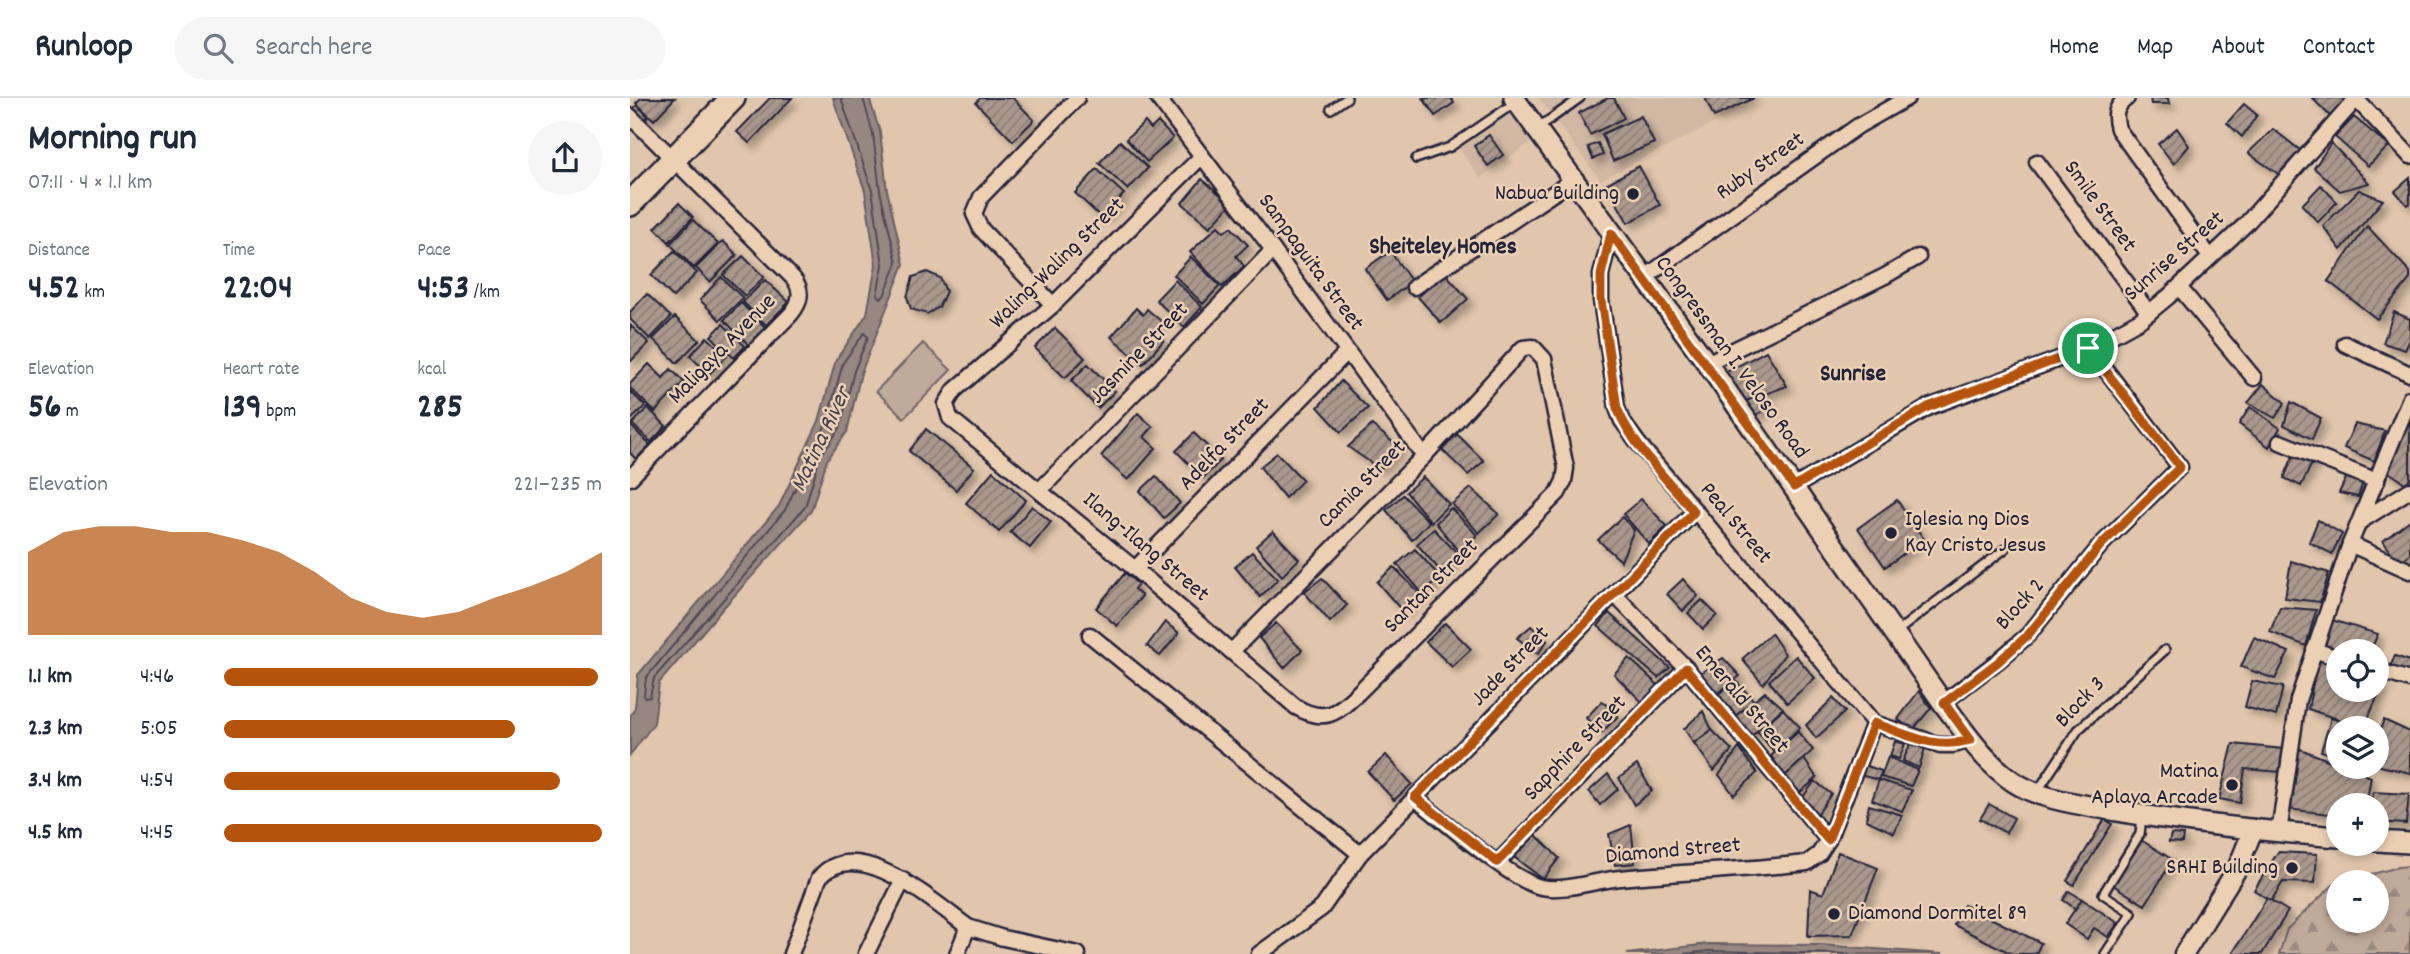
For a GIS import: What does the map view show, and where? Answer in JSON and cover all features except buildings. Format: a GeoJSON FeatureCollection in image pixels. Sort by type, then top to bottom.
{"type":"FeatureCollection","features":[{"type":"Feature","properties":{"kind":"main road"},"geometry":{"type":"LineString","coordinates":[[630,204],[733,98]]}},
{"type":"Feature","properties":{"kind":"main road","name":"Congressman I. Veloso Road"},"geometry":{"type":"LineString","coordinates":[[1515,100],[1707,363],[1983,757],[2017,783],[2037,793],[2073,802],[2253,830],[2326,836]]}},
{"type":"Feature","properties":{"kind":"main road"},"geometry":{"type":"LineString","coordinates":[[2389,842],[2410,843]]}},
{"type":"Feature","properties":{"kind":"street"},"geometry":{"type":"LineString","coordinates":[[1053,305],[981,229],[974,214],[981,197],[1077,98]]}},
{"type":"Feature","properties":{"kind":"street","name":"Sampaguita Street"},"geometry":{"type":"LineString","coordinates":[[1157,98],[1273,250],[1424,456]]}},
{"type":"Feature","properties":{"kind":"street","name":"Ruby Street"},"geometry":{"type":"LineString","coordinates":[[1644,278],[1858,126],[1907,98]]}},
{"type":"Feature","properties":{"kind":"street"},"geometry":{"type":"LineString","coordinates":[[2127,98],[2119,104],[2116,111],[2118,129],[2210,257]]}},
{"type":"Feature","properties":{"kind":"street"},"geometry":{"type":"LineString","coordinates":[[2357,99],[2410,156]]}},
{"type":"Feature","properties":{"kind":"street","name":"Sunrise Street"},"geometry":{"type":"LineString","coordinates":[[1794,487],[1928,407],[2088,348],[2149,313],[2246,225],[2357,99]]}},
{"type":"Feature","properties":{"kind":"street"},"geometry":{"type":"LineString","coordinates":[[630,116],[674,159]]}},
{"type":"Feature","properties":{"kind":"street","name":"Waling-Waling Street"},"geometry":{"type":"LineString","coordinates":[[946,404],[955,390],[1053,305],[1202,156]]}},
{"type":"Feature","properties":{"kind":"street","name":"Maligaya Avenue"},"geometry":{"type":"LineString","coordinates":[[630,478],[791,314],[799,299],[799,285],[793,278],[674,159]]}},
{"type":"Feature","properties":{"kind":"street","name":"Smile Street"},"geometry":{"type":"LineString","coordinates":[[2037,162],[2149,313]]}},
{"type":"Feature","properties":{"kind":"street"},"geometry":{"type":"LineString","coordinates":[[1413,287],[1573,180]]}},
{"type":"Feature","properties":{"kind":"street","name":"Peal Street"},"geometry":{"type":"LineString","coordinates":[[1611,233],[1601,275],[1601,300],[1617,408],[1622,421],[1694,512],[1874,723]]}},
{"type":"Feature","properties":{"kind":"street","name":"Jasmine Street"},"geometry":{"type":"LineString","coordinates":[[1040,490],[1273,250]]}},
{"type":"Feature","properties":{"kind":"street"},"geometry":{"type":"LineString","coordinates":[[1707,363],[1885,276],[1918,257]]}},
{"type":"Feature","properties":{"kind":"street"},"geometry":{"type":"LineString","coordinates":[[2179,287],[2254,378]]}},
{"type":"Feature","properties":{"kind":"street"},"geometry":{"type":"LineString","coordinates":[[2345,344],[2410,374]]}},
{"type":"Feature","properties":{"kind":"street","name":"Camia Street"},"geometry":{"type":"LineString","coordinates":[[1232,651],[1424,456],[1524,348],[1533,347],[1544,359],[1566,468],[1564,481]]}},
{"type":"Feature","properties":{"kind":"street","name":"Block 2"},"geometry":{"type":"LineString","coordinates":[[1944,703],[1998,662],[2028,635],[2101,545],[2180,467],[2088,348]]}},
{"type":"Feature","properties":{"kind":"street","name":"Adelfa Street"},"geometry":{"type":"LineString","coordinates":[[1135,569],[1347,352]]}},
{"type":"Feature","properties":{"kind":"street"},"geometry":{"type":"LineString","coordinates":[[2279,833],[2298,700],[2350,544],[2410,398]]}},
{"type":"Feature","properties":{"kind":"street","name":"Ilang-Ilang Street"},"geometry":{"type":"LineString","coordinates":[[946,404],[950,418],[1135,569],[1296,707],[1307,714],[1324,716]]}},
{"type":"Feature","properties":{"kind":"street"},"geometry":{"type":"LineString","coordinates":[[2280,442],[2377,481]]}},
{"type":"Feature","properties":{"kind":"street","name":"Santan Street"},"geometry":{"type":"LineString","coordinates":[[1324,716],[1334,714],[1359,693],[1558,493],[1564,481]]}},
{"type":"Feature","properties":{"kind":"street"},"geometry":{"type":"LineString","coordinates":[[2361,521],[2410,490]]}},
{"type":"Feature","properties":{"kind":"street","name":"Jade Street"},"geometry":{"type":"LineString","coordinates":[[1259,954],[1322,908],[1360,854],[1694,512]]}},
{"type":"Feature","properties":{"kind":"street"},"geometry":{"type":"LineString","coordinates":[[2350,544],[2410,571]]}},
{"type":"Feature","properties":{"kind":"street","name":"Emerald Street"},"geometry":{"type":"LineString","coordinates":[[1614,594],[1686,668],[1828,840]]}},
{"type":"Feature","properties":{"kind":"street"},"geometry":{"type":"LineString","coordinates":[[1090,635],[1360,854]]}},
{"type":"Feature","properties":{"kind":"street"},"geometry":{"type":"LineString","coordinates":[[2314,650],[2326,654]]}},
{"type":"Feature","properties":{"kind":"street","name":"Sapphire Street"},"geometry":{"type":"LineString","coordinates":[[1497,862],[1686,668]]}},
{"type":"Feature","properties":{"kind":"street"},"geometry":{"type":"LineString","coordinates":[[2389,674],[2410,680]]}},
{"type":"Feature","properties":{"kind":"street"},"geometry":{"type":"LineString","coordinates":[[1874,723],[1940,745],[1971,740]]}},
{"type":"Feature","properties":{"kind":"street","name":"Diamond Street"},"geometry":{"type":"LineString","coordinates":[[1415,797],[1497,862],[1529,883],[1542,887],[1807,863],[1819,854],[1828,840],[1874,723]]}},
{"type":"Feature","properties":{"kind":"street"},"geometry":{"type":"LineString","coordinates":[[2184,954],[2237,869],[2253,830]]}},
{"type":"Feature","properties":{"kind":"street"},"geometry":{"type":"LineString","coordinates":[[791,954],[819,878],[837,866],[856,863],[885,871],[903,880],[971,928],[1003,938],[1078,954]]}},
{"type":"Feature","properties":{"kind":"street"},"geometry":{"type":"LineString","coordinates":[[866,954],[903,880]]}},
{"type":"Feature","properties":{"kind":"street"},"geometry":{"type":"LineString","coordinates":[[957,954],[971,928]]}},
{"type":"Feature","properties":{"kind":"lane"},"geometry":{"type":"LineString","coordinates":[[1331,109],[1347,98]]}},
{"type":"Feature","properties":{"kind":"lane"},"geometry":{"type":"LineString","coordinates":[[1536,129],[1580,98]]}},
{"type":"Feature","properties":{"kind":"lane"},"geometry":{"type":"LineString","coordinates":[[1416,159],[1450,147],[1515,100]]}},
{"type":"Feature","properties":{"kind":"lane"},"geometry":{"type":"LineString","coordinates":[[1895,634],[2005,549]]}},
{"type":"Feature","properties":{"kind":"lane","name":"Block 3"},"geometry":{"type":"LineString","coordinates":[[2037,793],[2078,730],[2165,650]]}},
{"type":"Feature","properties":{"kind":"lane"},"geometry":{"type":"LineString","coordinates":[[2105,954],[2132,913],[2103,894],[2140,834],[2143,815]]}},
{"type":"Feature","properties":{"kind":"shaded area"},"geometry":{"type":"Polygon","coordinates":[[[1539,98],[1765,98],[1600,180],[1539,98]]]}},
{"type":"Feature","properties":{"kind":"shaded area"},"geometry":{"type":"Polygon","coordinates":[[[1513,110],[1534,140],[1480,178],[1459,148],[1513,110]]]}},
{"type":"Feature","properties":{"kind":"green space"},"geometry":{"type":"Polygon","coordinates":[[[923,343],[951,370],[904,418],[876,391],[923,343]]]}},
{"type":"Feature","properties":{"kind":"green space"},"geometry":{"type":"Polygon","coordinates":[[[2410,866],[2410,954],[2279,954],[2287,929],[2326,892],[2326,933],[2389,933],[2387,870],[2410,866]]]}},
{"type":"Feature","properties":{"kind":"water","name":"Matina River"},"geometry":{"type":"Polygon","coordinates":[[[833,98],[869,98],[880,132],[887,190],[904,264],[861,373],[847,432],[827,460],[811,511],[659,683],[654,723],[630,755],[630,716],[635,708],[638,675],[779,506],[819,421],[836,360],[867,314],[876,265],[865,191],[833,98]]]}},
{"type":"Feature","properties":{"kind":"water"},"geometry":{"type":"Polygon","coordinates":[[[1708,944],[1821,945],[1943,954],[1627,954],[1708,944]]]}},
{"type":"Feature","properties":{"kind":"place","name":"Nabua Building"},"geometry":{"type":"Point","coordinates":[1633,194]}},
{"type":"Feature","properties":{"kind":"place","name":"Iglesia ng Dios Kay Cristo Jesus"},"geometry":{"type":"Point","coordinates":[1891,533]}},
{"type":"Feature","properties":{"kind":"place","name":"Matina Aplaya Arcade"},"geometry":{"type":"Point","coordinates":[2232,785]}},
{"type":"Feature","properties":{"kind":"place","name":"SRHI Building"},"geometry":{"type":"Point","coordinates":[2292,868]}},
{"type":"Feature","properties":{"kind":"place","name":"Diamond Dormitel 89"},"geometry":{"type":"Point","coordinates":[1834,914]}},
{"type":"Feature","properties":{"kind":"district","name":"Sheiteley Homes"},"geometry":{"type":"Point","coordinates":[1443,248]}},
{"type":"Feature","properties":{"kind":"district","name":"Sunrise"},"geometry":{"type":"Point","coordinates":[1853,375]}},
{"type":"Feature","properties":{"kind":"route"},"geometry":{"type":"LineString","coordinates":[[1611,233],[1794,487],[1928,407],[2088,348],[2180,467],[2101,545],[2051,609],[2018,645],[1944,703],[1971,740],[1940,745],[1874,723],[1828,840],[1686,668],[1497,862],[1415,797],[1694,512],[1638,443],[1622,421],[1617,408],[1601,300],[1601,275],[1611,233]]}}]}
